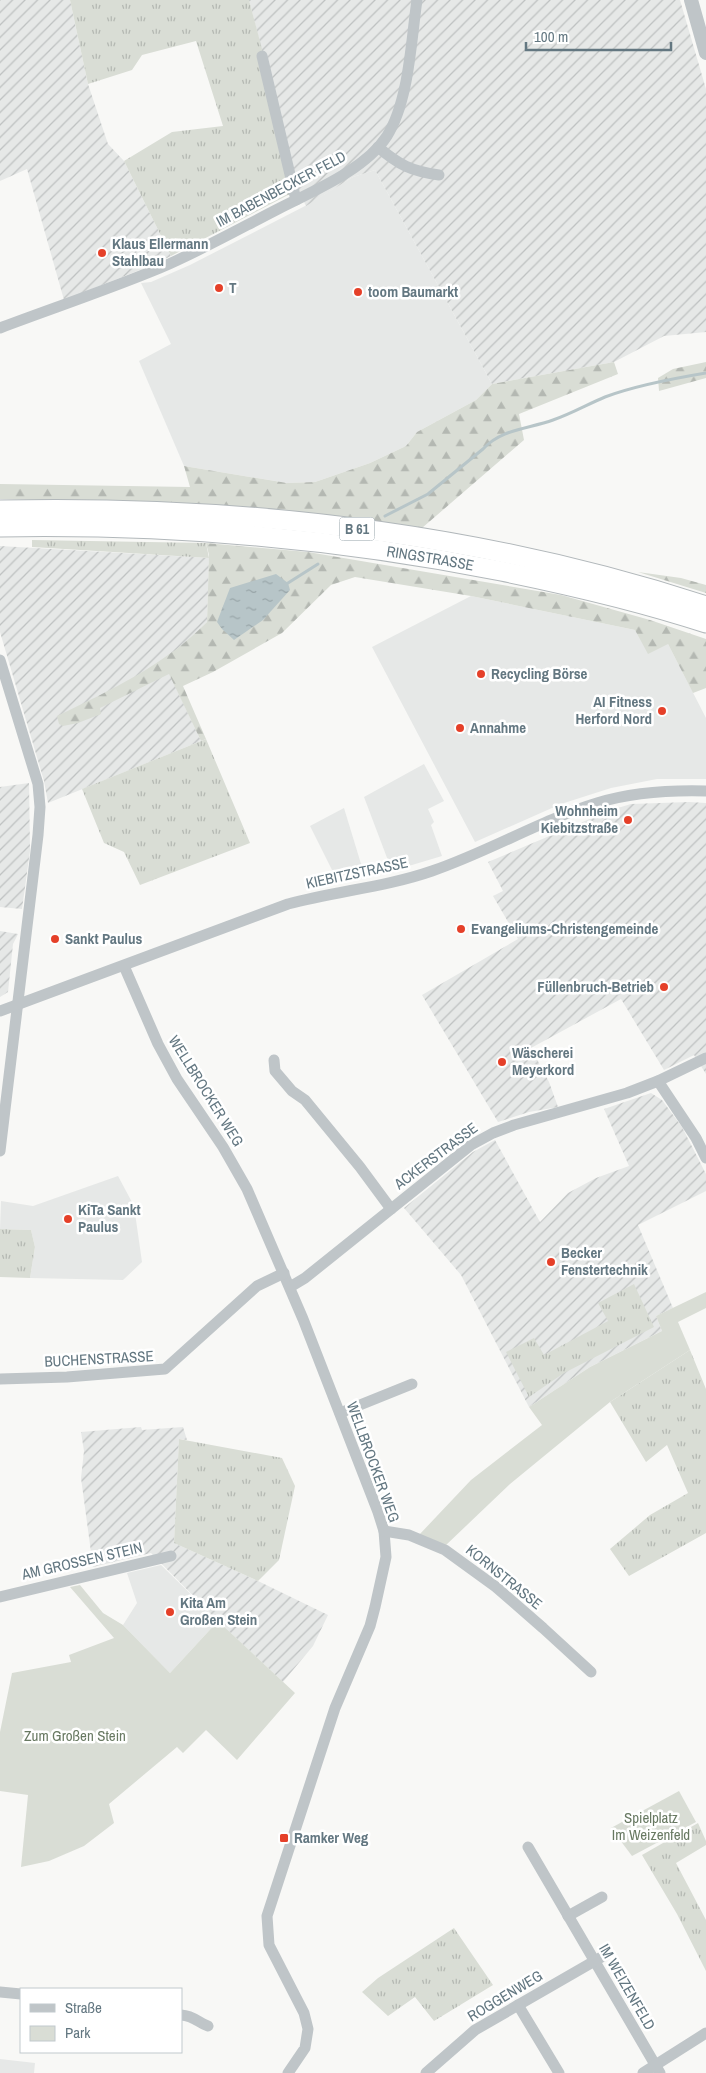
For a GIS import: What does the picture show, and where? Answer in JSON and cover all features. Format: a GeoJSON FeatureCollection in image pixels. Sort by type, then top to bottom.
{"type":"FeatureCollection","features":[{"type":"Feature","properties":{"kind":"highway","name":"RINGSTRASSE"},"geometry":{"type":"LineString","coordinates":[[0,510],[115,509],[180,512],[266,518],[354,528],[464,546],[574,569],[706,606]]}},
{"type":"Feature","properties":{"kind":"highway","name":"RINGSTRASSE"},"geometry":{"type":"LineString","coordinates":[[0,527],[106,526],[168,529],[267,536],[359,546],[460,563],[555,582],[639,603],[706,623]]}},
{"type":"Feature","properties":{"kind":"street","name":"IM BABENBECKER FELD"},"geometry":{"type":"LineString","coordinates":[[0,328],[162,268],[296,200],[356,166],[378,147],[392,126],[399,110],[404,89],[417,0]]}},
{"type":"Feature","properties":{"kind":"street"},"geometry":{"type":"LineString","coordinates":[[691,0],[706,53]]}},
{"type":"Feature","properties":{"kind":"street"},"geometry":{"type":"LineString","coordinates":[[262,56],[296,200]]}},
{"type":"Feature","properties":{"kind":"street"},"geometry":{"type":"LineString","coordinates":[[378,147],[396,162],[421,172],[439,175]]}},
{"type":"Feature","properties":{"kind":"street"},"geometry":{"type":"LineString","coordinates":[[0,660],[38,784],[40,807],[0,1151]]}},
{"type":"Feature","properties":{"kind":"street","name":"KIEBITZSTRASSE"},"geometry":{"type":"LineString","coordinates":[[0,1012],[288,904],[321,895],[394,882],[430,872],[597,803],[657,791],[706,791]]}},
{"type":"Feature","properties":{"kind":"street","name":"WELLBROCKER WEG"},"geometry":{"type":"LineString","coordinates":[[124,966],[158,1044],[177,1079],[223,1147],[247,1189],[290,1287],[384,1530],[386,1556],[370,1626],[335,1708],[267,1916],[269,1945],[304,2013],[308,2029],[305,2048],[293,2071]]}},
{"type":"Feature","properties":{"kind":"street","name":"ACKERSTRASSE"},"geometry":{"type":"LineString","coordinates":[[290,1287],[306,1278],[471,1146],[493,1133],[514,1125],[619,1096],[658,1081],[706,1058]]}},
{"type":"Feature","properties":{"kind":"street"},"geometry":{"type":"LineString","coordinates":[[274,1060],[275,1071],[292,1092],[305,1100],[360,1166],[391,1209]]}},
{"type":"Feature","properties":{"kind":"street"},"geometry":{"type":"LineString","coordinates":[[658,1081],[696,1138],[706,1158]]}},
{"type":"Feature","properties":{"kind":"street","name":"BUCHENSTRASSE"},"geometry":{"type":"LineString","coordinates":[[0,1379],[160,1371],[169,1366],[257,1286],[284,1273]]}},
{"type":"Feature","properties":{"kind":"street"},"geometry":{"type":"LineString","coordinates":[[340,1413],[412,1384]]}},
{"type":"Feature","properties":{"kind":"street","name":"KORNSTRASSE"},"geometry":{"type":"LineString","coordinates":[[384,1530],[409,1534],[430,1542],[453,1555],[523,1610],[590,1672]]}},
{"type":"Feature","properties":{"kind":"street","name":"AM GROSSEN STEIN"},"geometry":{"type":"LineString","coordinates":[[0,1597],[172,1556]]}},
{"type":"Feature","properties":{"kind":"street","name":"IM WEIZENFELD"},"geometry":{"type":"LineString","coordinates":[[528,1847],[657,2069]]}},
{"type":"Feature","properties":{"kind":"street"},"geometry":{"type":"LineString","coordinates":[[568,1916],[602,1897]]}},
{"type":"Feature","properties":{"kind":"street","name":"ROGGENWEG"},"geometry":{"type":"LineString","coordinates":[[426,2073],[475,2030],[605,1955]]}},
{"type":"Feature","properties":{"kind":"street"},"geometry":{"type":"LineString","coordinates":[[0,1992],[20,1994]]}},
{"type":"Feature","properties":{"kind":"street"},"geometry":{"type":"LineString","coordinates":[[518,2005],[559,2073]]}},
{"type":"Feature","properties":{"kind":"street"},"geometry":{"type":"LineString","coordinates":[[182,2015],[199,2020],[203,2025],[208,2026]]}},
{"type":"Feature","properties":{"kind":"street"},"geometry":{"type":"LineString","coordinates":[[643,2073],[657,2069],[706,2032]]}},
{"type":"Feature","properties":{"kind":"shaded area"},"geometry":{"type":"Polygon","coordinates":[[[0,0],[70,0],[88,84],[108,144],[124,161],[171,256],[64,300],[27,169],[0,181],[0,0]]]}},
{"type":"Feature","properties":{"kind":"shaded area"},"geometry":{"type":"Polygon","coordinates":[[[249,0],[680,0],[706,89],[706,332],[664,336],[614,362],[492,384],[375,170],[353,177],[306,206],[296,186],[249,0]]]}},
{"type":"Feature","properties":{"kind":"shaded area"},"geometry":{"type":"Polygon","coordinates":[[[375,170],[492,384],[476,400],[417,432],[406,446],[370,463],[315,482],[287,483],[184,466],[139,361],[171,344],[141,283],[151,282],[190,265],[305,206],[353,177],[375,170]]]}},
{"type":"Feature","properties":{"kind":"shaded area"},"geometry":{"type":"Polygon","coordinates":[[[0,546],[209,558],[207,622],[187,642],[163,660],[201,741],[48,803],[44,781],[0,632],[0,546]]]}},
{"type":"Feature","properties":{"kind":"shaded area"},"geometry":{"type":"Polygon","coordinates":[[[471,596],[635,630],[668,644],[706,718],[706,779],[657,779],[611,788],[561,804],[475,842],[372,647],[471,596]]]}},
{"type":"Feature","properties":{"kind":"shaded area"},"geometry":{"type":"Polygon","coordinates":[[[424,764],[444,801],[428,809],[434,822],[431,825],[442,856],[392,871],[364,797],[424,764]]]}},
{"type":"Feature","properties":{"kind":"shaded area"},"geometry":{"type":"Polygon","coordinates":[[[29,783],[30,851],[22,909],[0,907],[0,787],[29,783]]]}},
{"type":"Feature","properties":{"kind":"shaded area"},"geometry":{"type":"Polygon","coordinates":[[[706,803],[706,1074],[694,1055],[664,1070],[621,999],[531,1048],[549,1082],[558,1107],[529,1112],[498,1122],[422,995],[518,939],[493,896],[503,891],[488,862],[611,810],[631,804],[706,803]]]}},
{"type":"Feature","properties":{"kind":"shaded area"},"geometry":{"type":"Polygon","coordinates":[[[344,808],[365,877],[338,882],[310,826],[344,808]]]}},
{"type":"Feature","properties":{"kind":"shaded area"},"geometry":{"type":"Polygon","coordinates":[[[0,931],[18,934],[13,944],[8,992],[0,997],[0,931]]]}},
{"type":"Feature","properties":{"kind":"shaded area"},"geometry":{"type":"Polygon","coordinates":[[[651,1093],[662,1100],[682,1127],[706,1174],[706,1191],[638,1225],[673,1308],[656,1316],[662,1331],[590,1367],[529,1407],[461,1275],[404,1208],[473,1152],[495,1140],[540,1222],[568,1193],[596,1178],[629,1166],[604,1109],[651,1093]]]}},
{"type":"Feature","properties":{"kind":"shaded area","name":"KiTa Sankt Paulus"},"geometry":{"type":"Polygon","coordinates":[[[118,1176],[134,1206],[142,1262],[123,1280],[30,1278],[35,1247],[31,1230],[0,1229],[1,1201],[33,1206],[118,1176]]]}},
{"type":"Feature","properties":{"kind":"shaded area"},"geometry":{"type":"Polygon","coordinates":[[[141,1427],[142,1430],[183,1427],[187,1440],[179,1439],[174,1543],[328,1615],[313,1646],[283,1682],[218,1621],[151,1553],[93,1567],[81,1478],[84,1451],[81,1432],[141,1427]]]}},
{"type":"Feature","properties":{"kind":"shaded area","name":"Kita Am Großen Stein"},"geometry":{"type":"Polygon","coordinates":[[[161,1565],[218,1621],[170,1673],[123,1625],[137,1603],[127,1573],[161,1565]]]}},
{"type":"Feature","properties":{"kind":"shaded area"},"geometry":{"type":"Polygon","coordinates":[[[0,2059],[35,2063],[34,2073],[0,2073],[0,2059]]]}},
{"type":"Feature","properties":{"kind":"green space"},"geometry":{"type":"Polygon","coordinates":[[[70,0],[249,0],[262,49],[261,64],[290,194],[171,256],[124,161],[172,132],[223,126],[196,41],[142,55],[132,70],[88,84],[70,0]]]}},
{"type":"Feature","properties":{"kind":"green space"},"geometry":{"type":"Polygon","coordinates":[[[614,362],[618,374],[519,414],[524,440],[422,528],[304,513],[195,504],[0,499],[0,484],[190,487],[184,466],[287,483],[315,482],[370,463],[406,446],[417,432],[476,400],[492,384],[614,362]]]}},
{"type":"Feature","properties":{"kind":"green space"},"geometry":{"type":"Polygon","coordinates":[[[706,362],[706,378],[659,391],[658,378],[673,369],[706,362]]]}},
{"type":"Feature","properties":{"kind":"green space"},"geometry":{"type":"Polygon","coordinates":[[[32,540],[206,543],[209,558],[32,547],[32,540]]]}},
{"type":"Feature","properties":{"kind":"green space"},"geometry":{"type":"Polygon","coordinates":[[[206,543],[308,552],[561,595],[650,620],[706,639],[706,688],[693,693],[668,644],[648,654],[635,630],[471,596],[355,577],[331,585],[282,633],[213,672],[183,686],[206,739],[201,741],[169,674],[100,708],[101,714],[78,723],[63,726],[59,724],[57,716],[117,686],[155,664],[191,637],[207,622],[209,555],[206,543]]]}},
{"type":"Feature","properties":{"kind":"green space"},"geometry":{"type":"Polygon","coordinates":[[[638,572],[681,578],[706,585],[706,593],[638,572]]]}},
{"type":"Feature","properties":{"kind":"green space"},"geometry":{"type":"Polygon","coordinates":[[[206,739],[250,843],[140,885],[124,852],[104,843],[82,789],[206,739]]]}},
{"type":"Feature","properties":{"kind":"green space"},"geometry":{"type":"Polygon","coordinates":[[[0,1229],[31,1230],[35,1247],[30,1278],[0,1277],[0,1229]]]}},
{"type":"Feature","properties":{"kind":"green space"},"geometry":{"type":"Polygon","coordinates":[[[634,1284],[654,1327],[564,1373],[529,1397],[506,1352],[534,1338],[544,1355],[608,1321],[598,1303],[634,1284]]]}},
{"type":"Feature","properties":{"kind":"green space"},"geometry":{"type":"Polygon","coordinates":[[[706,1292],[706,1308],[678,1322],[690,1350],[610,1402],[510,1484],[445,1546],[419,1535],[471,1480],[542,1425],[529,1407],[590,1367],[662,1331],[656,1316],[706,1292]]]}},
{"type":"Feature","properties":{"kind":"green space"},"geometry":{"type":"Polygon","coordinates":[[[690,1350],[706,1389],[706,1533],[629,1576],[610,1549],[650,1515],[688,1493],[667,1445],[646,1462],[610,1402],[690,1350]]]}},
{"type":"Feature","properties":{"kind":"green space"},"geometry":{"type":"Polygon","coordinates":[[[179,1439],[282,1458],[295,1486],[279,1560],[258,1581],[174,1543],[179,1439]]]}},
{"type":"Feature","properties":{"kind":"green space","name":"Zum Großen Stein"},"geometry":{"type":"Polygon","coordinates":[[[80,1585],[103,1613],[123,1625],[170,1673],[218,1621],[295,1693],[237,1760],[206,1730],[183,1753],[177,1747],[109,1804],[114,1823],[84,1846],[49,1861],[21,1867],[28,1795],[0,1791],[0,1732],[12,1673],[71,1662],[69,1655],[114,1638],[70,1587],[80,1585]]]}},
{"type":"Feature","properties":{"kind":"green space","name":"Spielplatz Im Weizenfeld"},"geometry":{"type":"Polygon","coordinates":[[[679,1791],[696,1822],[632,1856],[611,1828],[679,1791]]]}},
{"type":"Feature","properties":{"kind":"green space"},"geometry":{"type":"Polygon","coordinates":[[[698,1823],[706,1845],[676,1863],[706,1920],[706,1971],[677,1914],[642,1855],[698,1823]]]}},
{"type":"Feature","properties":{"kind":"green space"},"geometry":{"type":"Polygon","coordinates":[[[454,1928],[493,1985],[434,2021],[415,1997],[388,2016],[362,1992],[378,1978],[454,1928]]]}},
{"type":"Feature","properties":{"kind":"water"},"geometry":{"type":"Polygon","coordinates":[[[276,574],[288,583],[290,590],[263,620],[234,640],[217,622],[230,588],[276,574]]]}},
{"type":"Feature","properties":{"kind":"waterway"},"geometry":{"type":"LineString","coordinates":[[385,516],[428,494],[490,442],[506,433],[560,418],[629,389],[706,373]]}},
{"type":"Feature","properties":{"kind":"waterway"},"geometry":{"type":"LineString","coordinates":[[288,583],[318,564]]}},
{"type":"Feature","properties":{"kind":"place","name":"Klaus Ellermann Stahlbau"},"geometry":{"type":"Point","coordinates":[102,253]}},
{"type":"Feature","properties":{"kind":"place","name":"T"},"geometry":{"type":"Point","coordinates":[219,288]}},
{"type":"Feature","properties":{"kind":"place","name":"toom Baumarkt"},"geometry":{"type":"Point","coordinates":[358,292]}},
{"type":"Feature","properties":{"kind":"place","name":"Recycling Börse"},"geometry":{"type":"Point","coordinates":[481,674]}},
{"type":"Feature","properties":{"kind":"place","name":"AI Fitness Herford Nord"},"geometry":{"type":"Point","coordinates":[662,711]}},
{"type":"Feature","properties":{"kind":"place","name":"Annahme"},"geometry":{"type":"Point","coordinates":[460,728]}},
{"type":"Feature","properties":{"kind":"place","name":"Wohnheim Kiebitzstraße"},"geometry":{"type":"Point","coordinates":[628,820]}},
{"type":"Feature","properties":{"kind":"place","name":"Evangeliums-Christengemeinde"},"geometry":{"type":"Point","coordinates":[461,929]}},
{"type":"Feature","properties":{"kind":"place","name":"Sankt Paulus"},"geometry":{"type":"Point","coordinates":[55,939]}},
{"type":"Feature","properties":{"kind":"place","name":"Füllenbruch-Betrieb"},"geometry":{"type":"Point","coordinates":[664,987]}},
{"type":"Feature","properties":{"kind":"place","name":"Wäscherei Meyerkord"},"geometry":{"type":"Point","coordinates":[502,1062]}},
{"type":"Feature","properties":{"kind":"place","name":"KiTa Sankt Paulus"},"geometry":{"type":"Point","coordinates":[68,1219]}},
{"type":"Feature","properties":{"kind":"place","name":"Becker Fenstertechnik"},"geometry":{"type":"Point","coordinates":[551,1262]}},
{"type":"Feature","properties":{"kind":"place","name":"Kita Am Großen Stein"},"geometry":{"type":"Point","coordinates":[170,1612]}},
{"type":"Feature","properties":{"kind":"place","name":"Ramker Weg"},"geometry":{"type":"Point","coordinates":[284,1838]}}]}
